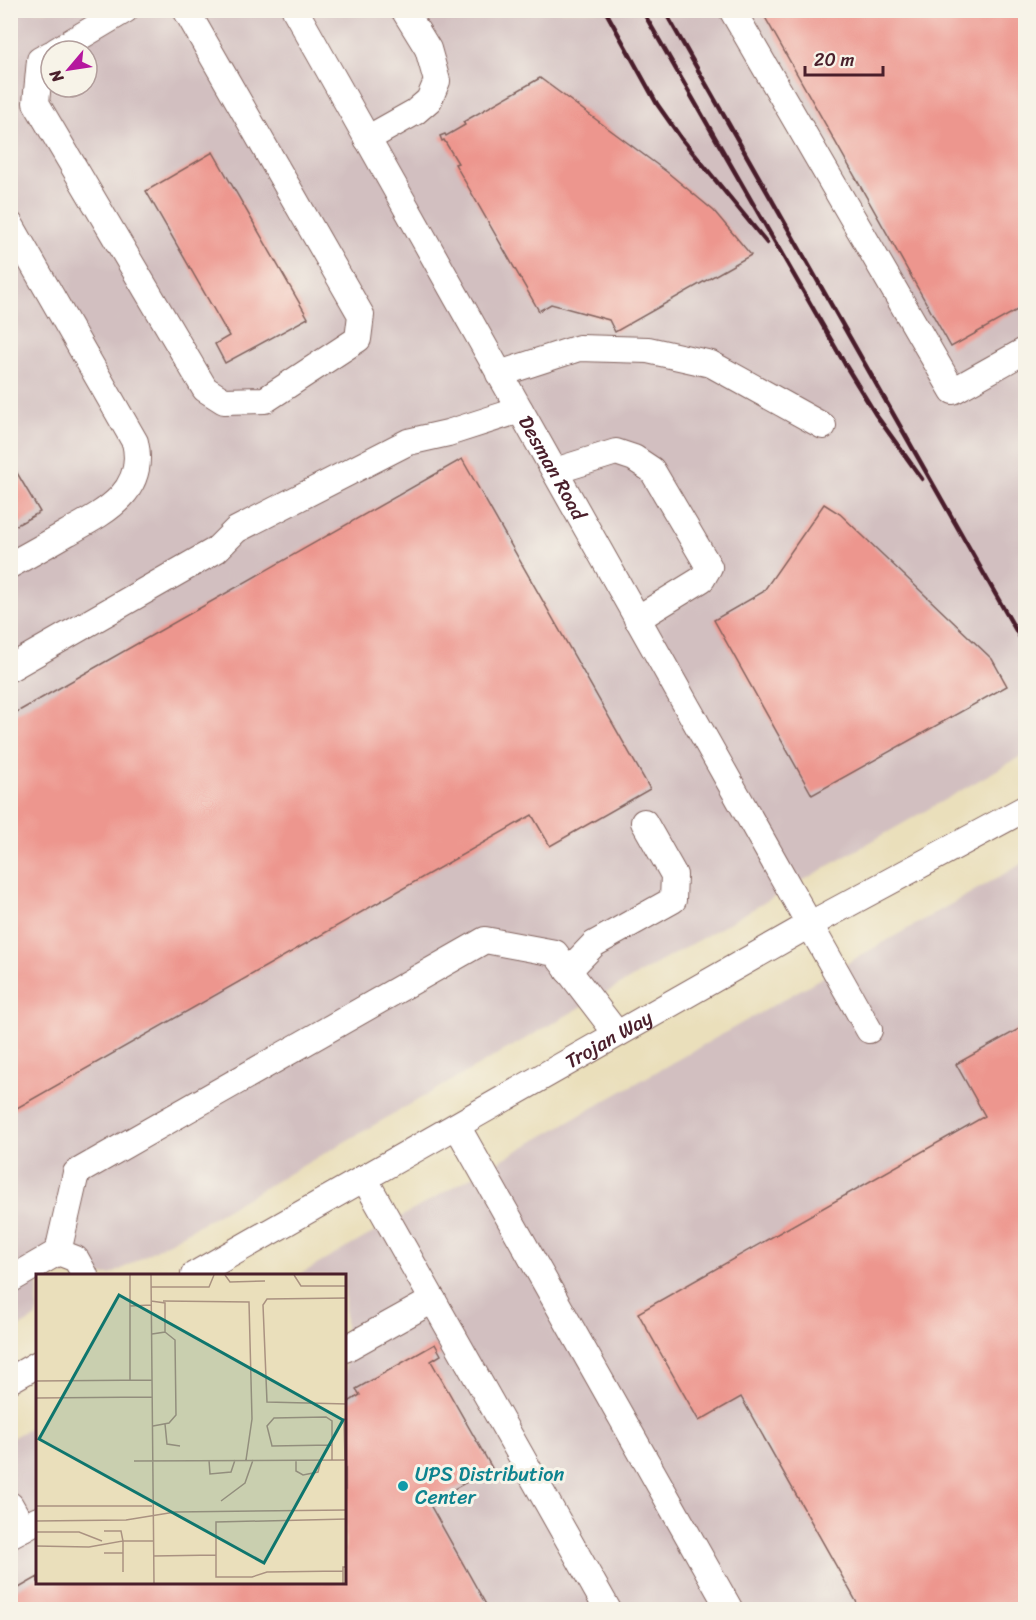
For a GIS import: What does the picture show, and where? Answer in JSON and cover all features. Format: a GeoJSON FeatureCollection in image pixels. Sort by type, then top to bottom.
{"type":"FeatureCollection","features":[{"type":"Feature","properties":{"kind":"street"},"geometry":{"type":"LineString","coordinates":[[76,39],[125,10]]}},
{"type":"Feature","properties":{"kind":"street"},"geometry":{"type":"LineString","coordinates":[[39,71],[36,103],[205,389],[224,401],[264,400],[358,339],[361,315],[186,10]]}},
{"type":"Feature","properties":{"kind":"street","name":"Desman Road"},"geometry":{"type":"LineString","coordinates":[[295,10],[869,1030]]}},
{"type":"Feature","properties":{"kind":"street"},"geometry":{"type":"LineString","coordinates":[[367,139],[415,112],[429,100],[437,81],[428,50],[404,10]]}},
{"type":"Feature","properties":{"kind":"street"},"geometry":{"type":"LineString","coordinates":[[732,10],[953,391],[1026,350]]}},
{"type":"Feature","properties":{"kind":"street"},"geometry":{"type":"LineString","coordinates":[[10,224],[135,442],[138,458],[134,474],[124,493],[110,508],[10,566]]}},
{"type":"Feature","properties":{"kind":"street"},"geometry":{"type":"LineString","coordinates":[[500,374],[579,348],[648,350],[711,364],[823,426]]}},
{"type":"Feature","properties":{"kind":"street"},"geometry":{"type":"LineString","coordinates":[[10,668],[216,550],[236,530],[287,502],[408,442],[448,433],[520,410]]}},
{"type":"Feature","properties":{"kind":"street"},"geometry":{"type":"LineString","coordinates":[[555,471],[616,452],[634,458],[652,470],[709,567],[702,579],[637,619]]}},
{"type":"Feature","properties":{"kind":"street","name":"Trojan Way"},"geometry":{"type":"LineString","coordinates":[[196,1274],[809,925],[1026,808]]}},
{"type":"Feature","properties":{"kind":"street"},"geometry":{"type":"LineString","coordinates":[[568,971],[594,944],[673,900],[674,875],[644,822]]}},
{"type":"Feature","properties":{"kind":"street"},"geometry":{"type":"LineString","coordinates":[[10,1280],[58,1252],[76,1173],[485,940],[555,953],[617,1034]]}},
{"type":"Feature","properties":{"kind":"street"},"geometry":{"type":"LineString","coordinates":[[457,1126],[730,1610]]}},
{"type":"Feature","properties":{"kind":"street"},"geometry":{"type":"LineString","coordinates":[[364,1178],[608,1610]]}},
{"type":"Feature","properties":{"kind":"street"},"geometry":{"type":"LineString","coordinates":[[58,1252],[76,1258],[84,1274]]}},
{"type":"Feature","properties":{"kind":"street"},"geometry":{"type":"LineString","coordinates":[[346,1348],[433,1300]]}},
{"type":"Feature","properties":{"kind":"street"},"geometry":{"type":"LineString","coordinates":[[10,1380],[36,1365]]}},
{"type":"Feature","properties":{"kind":"street"},"geometry":{"type":"LineString","coordinates":[[10,1505],[24,1528]]}},
{"type":"Feature","properties":{"kind":"shaded area"},"geometry":{"type":"Polygon","coordinates":[[[11,11],[1025,11],[1025,754],[113,1274],[36,1274],[36,1318],[11,1332],[11,11]]]}},
{"type":"Feature","properties":{"kind":"shaded area"},"geometry":{"type":"Polygon","coordinates":[[[1025,862],[1025,1609],[11,1609],[10,1439],[36,1425],[36,1584],[346,1584],[346,1274],[301,1274],[1025,862]]]}},
{"type":"Feature","properties":{"kind":"building"},"geometry":{"type":"Polygon","coordinates":[[[761,10],[1017,10],[1026,26],[1026,305],[951,347],[761,10]]]}},
{"type":"Feature","properties":{"kind":"building"},"geometry":{"type":"Polygon","coordinates":[[[540,78],[667,172],[714,211],[751,255],[615,332],[609,320],[551,304],[539,311],[455,164],[458,163],[440,136],[445,134],[446,136],[465,125],[463,122],[540,78]]]}},
{"type":"Feature","properties":{"kind":"building"},"geometry":{"type":"Polygon","coordinates":[[[213,152],[308,318],[225,363],[215,344],[229,336],[146,191],[213,152]]]}},
{"type":"Feature","properties":{"kind":"building"},"geometry":{"type":"Polygon","coordinates":[[[462,459],[650,789],[550,846],[532,815],[10,1112],[10,716],[462,459]]]}},
{"type":"Feature","properties":{"kind":"building"},"geometry":{"type":"Polygon","coordinates":[[[10,461],[40,512],[10,529],[10,461]]]}},
{"type":"Feature","properties":{"kind":"building"},"geometry":{"type":"Polygon","coordinates":[[[824,504],[840,514],[992,659],[1007,686],[812,795],[714,620],[763,592],[824,504]]]}},
{"type":"Feature","properties":{"kind":"building"},"geometry":{"type":"Polygon","coordinates":[[[1026,1025],[1026,1610],[861,1610],[741,1397],[699,1421],[638,1313],[985,1116],[956,1064],[1026,1025]]]}},
{"type":"Feature","properties":{"kind":"building","name":"UPS Distribution Center"},"geometry":{"type":"Polygon","coordinates":[[[435,1344],[441,1355],[431,1361],[492,1468],[429,1503],[489,1610],[10,1610],[10,1593],[36,1578],[36,1584],[346,1584],[346,1403],[360,1395],[356,1389],[435,1344]]]}},
{"type":"Feature","properties":{"kind":"railway"},"geometry":{"type":"LineString","coordinates":[[605,10],[657,104],[681,138],[767,243]]}},
{"type":"Feature","properties":{"kind":"railway"},"geometry":{"type":"LineString","coordinates":[[642,10],[846,366],[876,415],[922,479]]}},
{"type":"Feature","properties":{"kind":"railway"},"geometry":{"type":"LineString","coordinates":[[664,10],[1026,648]]}},
{"type":"Feature","properties":{"kind":"place","name":"UPS Distribution Center"},"geometry":{"type":"Point","coordinates":[403,1486]}}]}
